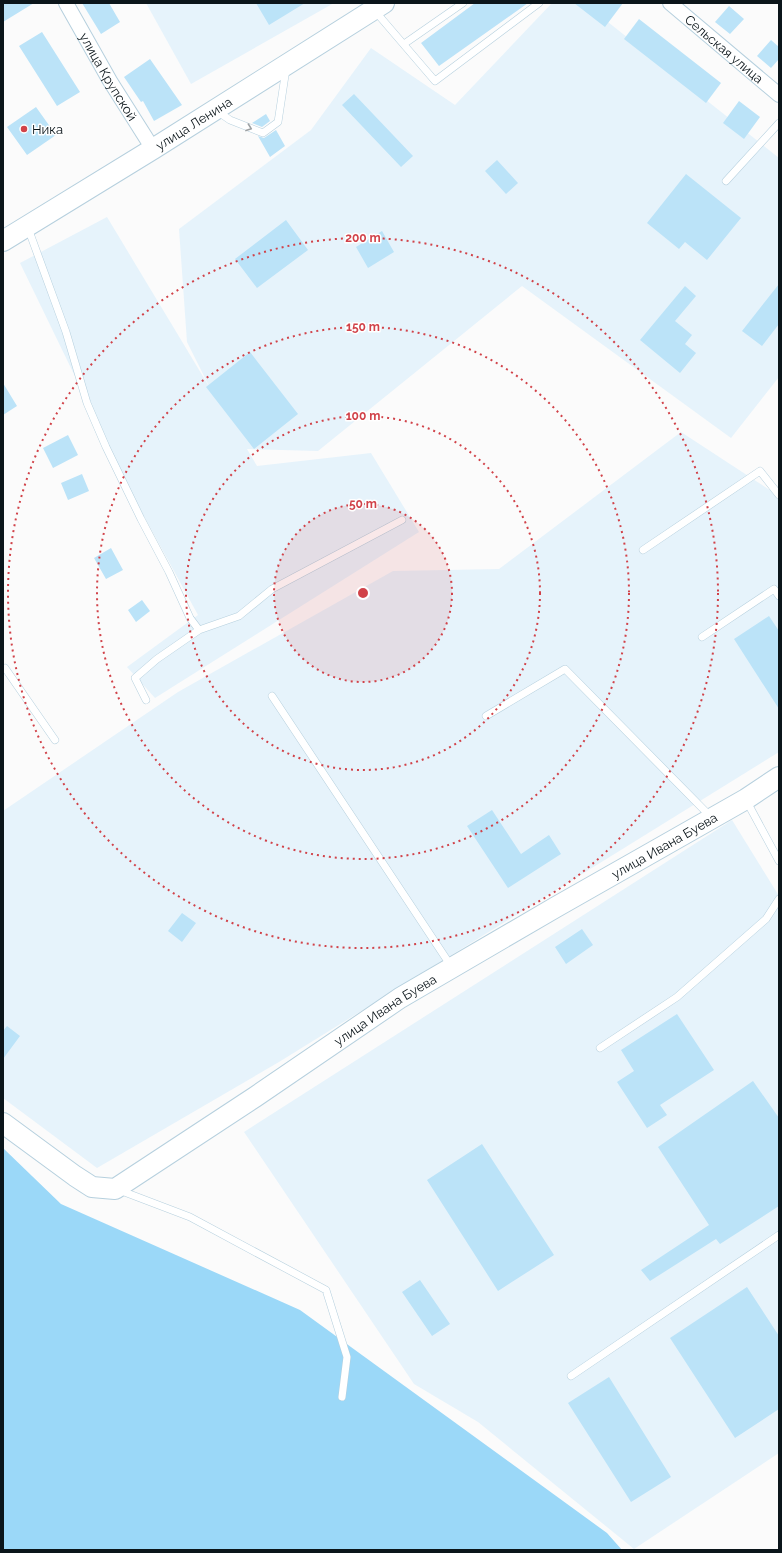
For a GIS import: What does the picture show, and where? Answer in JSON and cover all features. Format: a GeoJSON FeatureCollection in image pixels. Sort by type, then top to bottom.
{"type":"FeatureCollection","features":[{"type":"Feature","properties":{"kind":"street","name":"улица Крупской"},"geometry":{"type":"LineString","coordinates":[[66,3],[110,81],[153,149]]}},
{"type":"Feature","properties":{"kind":"street","name":"Сельская улица"},"geometry":{"type":"LineString","coordinates":[[670,3],[779,95]]}},
{"type":"Feature","properties":{"kind":"street","name":"улица Ленина"},"geometry":{"type":"LineString","coordinates":[[3,241],[153,149],[379,6]]}},
{"type":"Feature","properties":{"kind":"street","name":"улица Ивана Буева"},"geometry":{"type":"LineString","coordinates":[[115,1189],[255,1097],[400,998],[712,819],[779,777]]}},
{"type":"Feature","properties":{"kind":"street"},"geometry":{"type":"LineString","coordinates":[[3,1123],[92,1187],[115,1189]]}},
{"type":"Feature","properties":{"kind":"lane"},"geometry":{"type":"LineString","coordinates":[[404,44],[463,3]]}},
{"type":"Feature","properties":{"kind":"lane"},"geometry":{"type":"LineString","coordinates":[[379,6],[404,44],[435,81],[539,3]]}},
{"type":"Feature","properties":{"kind":"lane"},"geometry":{"type":"LineString","coordinates":[[215,110],[230,120],[263,133],[278,122],[286,65]]}},
{"type":"Feature","properties":{"kind":"lane"},"geometry":{"type":"LineString","coordinates":[[726,181],[779,123]]}},
{"type":"Feature","properties":{"kind":"lane"},"geometry":{"type":"LineString","coordinates":[[27,226],[66,332],[92,416],[190,618],[199,630]]}},
{"type":"Feature","properties":{"kind":"lane"},"geometry":{"type":"LineString","coordinates":[[643,550],[760,471],[779,495]]}},
{"type":"Feature","properties":{"kind":"lane"},"geometry":{"type":"LineString","coordinates":[[146,700],[135,678],[156,659],[199,630],[239,616],[272,589],[402,520]]}},
{"type":"Feature","properties":{"kind":"lane"},"geometry":{"type":"LineString","coordinates":[[702,637],[774,589],[779,596]]}},
{"type":"Feature","properties":{"kind":"lane"},"geometry":{"type":"LineString","coordinates":[[4,667],[55,740]]}},
{"type":"Feature","properties":{"kind":"lane"},"geometry":{"type":"LineString","coordinates":[[486,716],[565,669],[712,819]]}},
{"type":"Feature","properties":{"kind":"lane"},"geometry":{"type":"LineString","coordinates":[[272,696],[452,968]]}},
{"type":"Feature","properties":{"kind":"lane"},"geometry":{"type":"LineString","coordinates":[[746,799],[779,861]]}},
{"type":"Feature","properties":{"kind":"lane"},"geometry":{"type":"LineString","coordinates":[[600,1048],[677,997],[766,919],[779,899]]}},
{"type":"Feature","properties":{"kind":"lane"},"geometry":{"type":"LineString","coordinates":[[115,1189],[190,1217],[326,1290],[347,1357],[342,1397]]}},
{"type":"Feature","properties":{"kind":"lane"},"geometry":{"type":"LineString","coordinates":[[571,1376],[779,1236]]}},
{"type":"Feature","properties":{"kind":"shaded area"},"geometry":{"type":"Polygon","coordinates":[[[146,3],[334,3],[191,84],[146,3]]]}},
{"type":"Feature","properties":{"kind":"shaded area"},"geometry":{"type":"Polygon","coordinates":[[[552,3],[584,3],[779,158],[779,377],[731,438],[522,286],[318,451],[247,449],[257,466],[371,453],[419,532],[155,698],[127,667],[198,615],[134,498],[20,263],[107,217],[210,388],[187,342],[179,229],[311,130],[371,48],[455,105],[552,3]]]}},
{"type":"Feature","properties":{"kind":"shaded area"},"geometry":{"type":"Polygon","coordinates":[[[681,432],[779,496],[779,752],[279,1062],[97,1168],[3,1098],[3,811],[178,692],[393,571],[499,569],[681,432]]]}},
{"type":"Feature","properties":{"kind":"shaded area"},"geometry":{"type":"Polygon","coordinates":[[[732,820],[779,896],[779,1453],[634,1549],[478,1422],[414,1384],[244,1132],[732,820]]]}},
{"type":"Feature","properties":{"kind":"shaded area"},"geometry":{"type":"Polygon","coordinates":[[[3,1148],[61,1204],[300,1310],[607,1533],[622,1550],[3,1550],[3,1148]]]}},
{"type":"Feature","properties":{"kind":"building"},"geometry":{"type":"Polygon","coordinates":[[[3,3],[34,3],[3,22],[3,3]]]}},
{"type":"Feature","properties":{"kind":"building"},"geometry":{"type":"Polygon","coordinates":[[[82,3],[109,3],[120,22],[101,34],[82,3]]]}},
{"type":"Feature","properties":{"kind":"building"},"geometry":{"type":"Polygon","coordinates":[[[256,3],[305,3],[269,25],[256,3]]]}},
{"type":"Feature","properties":{"kind":"building"},"geometry":{"type":"Polygon","coordinates":[[[475,3],[528,3],[439,66],[421,43],[475,3]]]}},
{"type":"Feature","properties":{"kind":"building"},"geometry":{"type":"Polygon","coordinates":[[[574,3],[623,3],[605,27],[574,3]]]}},
{"type":"Feature","properties":{"kind":"building"},"geometry":{"type":"Polygon","coordinates":[[[729,6],[744,19],[730,34],[715,22],[729,6]]]}},
{"type":"Feature","properties":{"kind":"building"},"geometry":{"type":"Polygon","coordinates":[[[639,19],[721,83],[706,103],[624,39],[639,19]]]}},
{"type":"Feature","properties":{"kind":"building"},"geometry":{"type":"Polygon","coordinates":[[[42,32],[80,92],[57,106],[19,46],[42,32]]]}},
{"type":"Feature","properties":{"kind":"building"},"geometry":{"type":"Polygon","coordinates":[[[771,40],[779,47],[779,59],[771,68],[757,56],[771,40]]]}},
{"type":"Feature","properties":{"kind":"building"},"geometry":{"type":"Polygon","coordinates":[[[150,59],[182,105],[154,121],[143,101],[141,102],[124,77],[150,59]]]}},
{"type":"Feature","properties":{"kind":"building"},"geometry":{"type":"Polygon","coordinates":[[[354,94],[413,156],[401,167],[342,105],[354,94]]]}},
{"type":"Feature","properties":{"kind":"building"},"geometry":{"type":"Polygon","coordinates":[[[739,101],[760,117],[744,139],[723,123],[739,101]]]}},
{"type":"Feature","properties":{"kind":"building"},"geometry":{"type":"Polygon","coordinates":[[[36,107],[56,135],[27,155],[7,127],[36,107]]]}},
{"type":"Feature","properties":{"kind":"building"},"geometry":{"type":"Polygon","coordinates":[[[266,114],[270,121],[262,127],[252,123],[266,114]]]}},
{"type":"Feature","properties":{"kind":"building"},"geometry":{"type":"Polygon","coordinates":[[[276,130],[285,146],[270,157],[258,136],[264,138],[276,130]]]}},
{"type":"Feature","properties":{"kind":"building"},"geometry":{"type":"Polygon","coordinates":[[[497,160],[518,183],[506,194],[485,171],[497,160]]]}},
{"type":"Feature","properties":{"kind":"building"},"geometry":{"type":"Polygon","coordinates":[[[686,174],[741,218],[707,260],[685,242],[679,249],[647,223],[686,174]]]}},
{"type":"Feature","properties":{"kind":"building"},"geometry":{"type":"Polygon","coordinates":[[[286,220],[308,250],[257,288],[235,259],[286,220]]]}},
{"type":"Feature","properties":{"kind":"building"},"geometry":{"type":"Polygon","coordinates":[[[382,231],[394,252],[368,268],[356,247],[382,231]]]}},
{"type":"Feature","properties":{"kind":"building"},"geometry":{"type":"Polygon","coordinates":[[[779,284],[779,324],[762,346],[742,331],[779,284]]]}},
{"type":"Feature","properties":{"kind":"building"},"geometry":{"type":"Polygon","coordinates":[[[685,286],[696,296],[675,321],[692,335],[685,344],[696,353],[680,373],[640,340],[685,286]]]}},
{"type":"Feature","properties":{"kind":"building"},"geometry":{"type":"Polygon","coordinates":[[[250,352],[298,414],[254,449],[206,387],[250,352]]]}},
{"type":"Feature","properties":{"kind":"building"},"geometry":{"type":"Polygon","coordinates":[[[3,383],[17,406],[3,415],[3,383]]]}},
{"type":"Feature","properties":{"kind":"building"},"geometry":{"type":"Polygon","coordinates":[[[68,435],[78,455],[53,468],[43,448],[68,435]]]}},
{"type":"Feature","properties":{"kind":"building"},"geometry":{"type":"Polygon","coordinates":[[[82,474],[89,491],[68,500],[61,483],[82,474]]]}},
{"type":"Feature","properties":{"kind":"building"},"geometry":{"type":"Polygon","coordinates":[[[111,548],[123,570],[106,579],[94,558],[111,548]]]}},
{"type":"Feature","properties":{"kind":"building"},"geometry":{"type":"Polygon","coordinates":[[[142,600],[150,611],[136,622],[128,610],[142,600]]]}},
{"type":"Feature","properties":{"kind":"building"},"geometry":{"type":"Polygon","coordinates":[[[769,616],[779,631],[779,709],[734,639],[769,616]]]}},
{"type":"Feature","properties":{"kind":"building"},"geometry":{"type":"Polygon","coordinates":[[[492,810],[521,854],[549,835],[561,854],[508,888],[467,826],[492,810]]]}},
{"type":"Feature","properties":{"kind":"building"},"geometry":{"type":"Polygon","coordinates":[[[182,913],[196,923],[182,942],[168,931],[182,913]]]}},
{"type":"Feature","properties":{"kind":"building"},"geometry":{"type":"Polygon","coordinates":[[[582,929],[593,945],[566,964],[555,947],[582,929]]]}},
{"type":"Feature","properties":{"kind":"building"},"geometry":{"type":"Polygon","coordinates":[[[677,1014],[714,1070],[660,1105],[667,1115],[647,1128],[617,1082],[634,1071],[621,1050],[677,1014]]]}},
{"type":"Feature","properties":{"kind":"building"},"geometry":{"type":"Polygon","coordinates":[[[7,1026],[20,1036],[3,1059],[3,1031],[7,1026]]]}},
{"type":"Feature","properties":{"kind":"building"},"geometry":{"type":"Polygon","coordinates":[[[753,1081],[779,1118],[779,1206],[720,1244],[716,1239],[650,1281],[641,1270],[709,1225],[658,1147],[753,1081]]]}},
{"type":"Feature","properties":{"kind":"building"},"geometry":{"type":"Polygon","coordinates":[[[482,1144],[554,1255],[498,1291],[427,1180],[482,1144]]]}},
{"type":"Feature","properties":{"kind":"building"},"geometry":{"type":"Polygon","coordinates":[[[420,1280],[450,1324],[432,1336],[402,1292],[420,1280]]]}},
{"type":"Feature","properties":{"kind":"building"},"geometry":{"type":"Polygon","coordinates":[[[747,1287],[779,1336],[779,1409],[735,1438],[670,1338],[747,1287]]]}},
{"type":"Feature","properties":{"kind":"building"},"geometry":{"type":"Polygon","coordinates":[[[609,1377],[671,1477],[631,1502],[568,1403],[609,1377]]]}},
{"type":"Feature","properties":{"kind":"place","name":"Ника"},"geometry":{"type":"Point","coordinates":[24,129]}}]}
